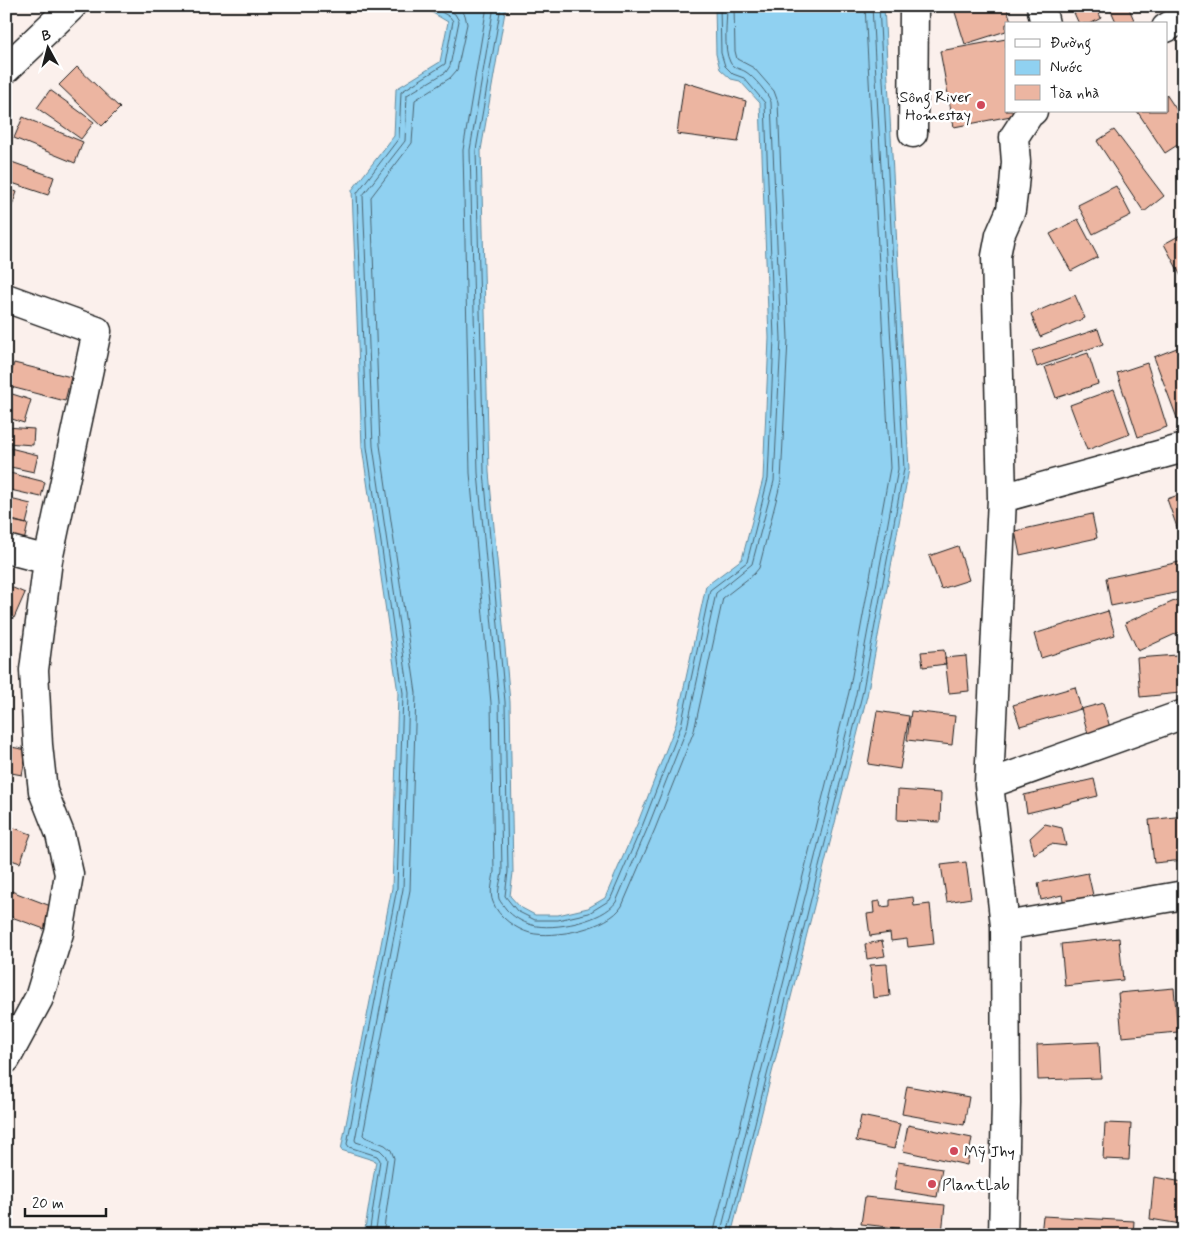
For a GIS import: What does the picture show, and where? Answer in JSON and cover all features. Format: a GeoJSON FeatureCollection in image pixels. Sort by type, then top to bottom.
{"type":"FeatureCollection","features":[{"type":"Feature","properties":{"kind":"street"},"geometry":{"type":"LineString","coordinates":[[6,69],[72,6]]}},
{"type":"Feature","properties":{"kind":"street"},"geometry":{"type":"LineString","coordinates":[[913,132],[914,6]]}},
{"type":"Feature","properties":{"kind":"street"},"geometry":{"type":"LineString","coordinates":[[1040,6],[1044,22]]}},
{"type":"Feature","properties":{"kind":"street"},"geometry":{"type":"LineString","coordinates":[[1168,27],[1184,17]]}},
{"type":"Feature","properties":{"kind":"street"},"geometry":{"type":"LineString","coordinates":[[1003,1235],[1006,1102],[1005,926],[989,784],[1002,498],[996,256],[1000,235],[1011,210],[1016,162],[1014,137],[1032,112]]}},
{"type":"Feature","properties":{"kind":"street"},"geometry":{"type":"LineString","coordinates":[[6,298],[97,331],[48,560],[34,670],[43,791],[60,834],[69,874],[59,934],[39,998],[6,1059]]}},
{"type":"Feature","properties":{"kind":"street"},"geometry":{"type":"LineString","coordinates":[[1002,498],[1184,448]]}},
{"type":"Feature","properties":{"kind":"street"},"geometry":{"type":"LineString","coordinates":[[6,549],[48,560]]}},
{"type":"Feature","properties":{"kind":"street"},"geometry":{"type":"LineString","coordinates":[[989,784],[1184,714]]}},
{"type":"Feature","properties":{"kind":"street"},"geometry":{"type":"LineString","coordinates":[[1005,926],[1184,895]]}},
{"type":"Feature","properties":{"kind":"water"},"geometry":{"type":"Polygon","coordinates":[[[421,6],[506,6],[481,150],[489,472],[510,702],[513,873],[510,896],[520,907],[535,915],[558,915],[588,908],[605,898],[638,822],[676,724],[706,586],[742,559],[763,479],[769,338],[760,103],[740,81],[731,79],[720,69],[716,54],[715,6],[884,6],[909,469],[867,696],[731,1235],[364,1235],[376,1161],[341,1150],[392,888],[398,693],[362,447],[352,190],[394,136],[396,89],[440,62],[448,22],[421,6]]]}},
{"type":"Feature","properties":{"kind":"building"},"geometry":{"type":"Polygon","coordinates":[[[963,6],[1006,6],[1011,22],[1005,22],[1005,31],[965,44],[954,9],[963,6]]]}},
{"type":"Feature","properties":{"kind":"building"},"geometry":{"type":"Polygon","coordinates":[[[1071,6],[1096,6],[1101,18],[1094,22],[1078,22],[1071,6]]]}},
{"type":"Feature","properties":{"kind":"building"},"geometry":{"type":"Polygon","coordinates":[[[1109,6],[1128,6],[1134,20],[1130,22],[1116,22],[1109,6]]]}},
{"type":"Feature","properties":{"kind":"building"},"geometry":{"type":"Polygon","coordinates":[[[1005,39],[1005,112],[1021,112],[1021,114],[954,127],[940,51],[1005,39]]]}},
{"type":"Feature","properties":{"kind":"building"},"geometry":{"type":"Polygon","coordinates":[[[77,67],[120,108],[102,126],[59,85],[77,67]]]}},
{"type":"Feature","properties":{"kind":"building"},"geometry":{"type":"Polygon","coordinates":[[[684,82],[746,101],[738,142],[677,134],[684,82]]]}},
{"type":"Feature","properties":{"kind":"building"},"geometry":{"type":"Polygon","coordinates":[[[50,90],[94,122],[81,139],[37,108],[50,90]]]}},
{"type":"Feature","properties":{"kind":"building"},"geometry":{"type":"Polygon","coordinates":[[[1168,97],[1184,121],[1184,151],[1179,144],[1165,153],[1138,112],[1168,112],[1168,97]]]}},
{"type":"Feature","properties":{"kind":"building"},"geometry":{"type":"Polygon","coordinates":[[[23,117],[83,142],[75,163],[14,138],[23,117]]]}},
{"type":"Feature","properties":{"kind":"building"},"geometry":{"type":"Polygon","coordinates":[[[1114,130],[1164,196],[1144,212],[1097,141],[1114,130]]]}},
{"type":"Feature","properties":{"kind":"building"},"geometry":{"type":"Polygon","coordinates":[[[6,160],[54,177],[48,195],[6,181],[6,160]]]}},
{"type":"Feature","properties":{"kind":"building"},"geometry":{"type":"Polygon","coordinates":[[[1116,186],[1131,215],[1093,234],[1078,205],[1116,186]]]}},
{"type":"Feature","properties":{"kind":"building"},"geometry":{"type":"Polygon","coordinates":[[[6,188],[17,192],[10,211],[6,210],[6,188]]]}},
{"type":"Feature","properties":{"kind":"building"},"geometry":{"type":"Polygon","coordinates":[[[1078,219],[1098,257],[1071,271],[1050,234],[1078,219]]]}},
{"type":"Feature","properties":{"kind":"building"},"geometry":{"type":"Polygon","coordinates":[[[1184,233],[1184,274],[1181,276],[1164,244],[1184,233]]]}},
{"type":"Feature","properties":{"kind":"building"},"geometry":{"type":"Polygon","coordinates":[[[1075,295],[1085,318],[1040,337],[1031,314],[1075,295]]]}},
{"type":"Feature","properties":{"kind":"building"},"geometry":{"type":"Polygon","coordinates":[[[1098,329],[1103,344],[1037,367],[1032,351],[1098,329]]]}},
{"type":"Feature","properties":{"kind":"building"},"geometry":{"type":"Polygon","coordinates":[[[1182,346],[1184,351],[1184,425],[1180,426],[1154,357],[1182,346]]]}},
{"type":"Feature","properties":{"kind":"building"},"geometry":{"type":"Polygon","coordinates":[[[1088,353],[1098,384],[1056,398],[1045,367],[1088,353]]]}},
{"type":"Feature","properties":{"kind":"building"},"geometry":{"type":"Polygon","coordinates":[[[14,363],[71,377],[65,401],[7,386],[14,363]]]}},
{"type":"Feature","properties":{"kind":"building"},"geometry":{"type":"Polygon","coordinates":[[[1147,363],[1167,427],[1138,437],[1117,373],[1147,363]]]}},
{"type":"Feature","properties":{"kind":"building"},"geometry":{"type":"Polygon","coordinates":[[[1114,389],[1130,434],[1087,450],[1070,405],[1114,389]]]}},
{"type":"Feature","properties":{"kind":"building"},"geometry":{"type":"Polygon","coordinates":[[[6,392],[31,400],[24,423],[6,417],[6,392]]]}},
{"type":"Feature","properties":{"kind":"building"},"geometry":{"type":"Polygon","coordinates":[[[6,427],[34,429],[33,445],[6,443],[6,427]]]}},
{"type":"Feature","properties":{"kind":"building"},"geometry":{"type":"Polygon","coordinates":[[[6,447],[38,455],[34,472],[6,466],[6,447]]]}},
{"type":"Feature","properties":{"kind":"building"},"geometry":{"type":"Polygon","coordinates":[[[6,472],[45,482],[41,497],[6,489],[6,472]]]}},
{"type":"Feature","properties":{"kind":"building"},"geometry":{"type":"Polygon","coordinates":[[[1184,493],[1184,547],[1167,499],[1184,493]]]}},
{"type":"Feature","properties":{"kind":"building"},"geometry":{"type":"Polygon","coordinates":[[[6,498],[31,504],[26,524],[6,518],[6,498]]]}},
{"type":"Feature","properties":{"kind":"building"},"geometry":{"type":"Polygon","coordinates":[[[1092,514],[1097,538],[1020,555],[1015,531],[1092,514]]]}},
{"type":"Feature","properties":{"kind":"building"},"geometry":{"type":"Polygon","coordinates":[[[6,520],[28,524],[23,546],[6,542],[6,520]]]}},
{"type":"Feature","properties":{"kind":"building"},"geometry":{"type":"Polygon","coordinates":[[[958,546],[969,580],[941,589],[929,556],[958,546]]]}},
{"type":"Feature","properties":{"kind":"building"},"geometry":{"type":"Polygon","coordinates":[[[1184,561],[1184,591],[1111,606],[1106,578],[1184,561]]]}},
{"type":"Feature","properties":{"kind":"building"},"geometry":{"type":"Polygon","coordinates":[[[6,585],[25,593],[14,618],[6,614],[6,585]]]}},
{"type":"Feature","properties":{"kind":"building"},"geometry":{"type":"Polygon","coordinates":[[[1181,598],[1184,603],[1184,630],[1138,651],[1125,623],[1181,598]]]}},
{"type":"Feature","properties":{"kind":"building"},"geometry":{"type":"Polygon","coordinates":[[[1108,611],[1115,635],[1041,658],[1034,634],[1108,611]]]}},
{"type":"Feature","properties":{"kind":"building"},"geometry":{"type":"Polygon","coordinates":[[[944,650],[946,664],[923,667],[921,652],[944,650]]]}},
{"type":"Feature","properties":{"kind":"building"},"geometry":{"type":"Polygon","coordinates":[[[1177,655],[1180,693],[1140,697],[1137,658],[1177,655]]]}},
{"type":"Feature","properties":{"kind":"building"},"geometry":{"type":"Polygon","coordinates":[[[966,656],[969,691],[949,693],[945,658],[966,656]]]}},
{"type":"Feature","properties":{"kind":"building"},"geometry":{"type":"Polygon","coordinates":[[[1075,687],[1081,709],[1020,726],[1013,705],[1075,687]]]}},
{"type":"Feature","properties":{"kind":"building"},"geometry":{"type":"Polygon","coordinates":[[[1103,703],[1111,731],[1089,737],[1081,709],[1103,703]]]}},
{"type":"Feature","properties":{"kind":"building"},"geometry":{"type":"Polygon","coordinates":[[[877,711],[909,716],[900,769],[868,764],[877,711]]]}},
{"type":"Feature","properties":{"kind":"building"},"geometry":{"type":"Polygon","coordinates":[[[911,711],[955,716],[952,745],[907,740],[911,711]]]}},
{"type":"Feature","properties":{"kind":"building"},"geometry":{"type":"Polygon","coordinates":[[[6,746],[27,750],[22,775],[6,772],[6,746]]]}},
{"type":"Feature","properties":{"kind":"building"},"geometry":{"type":"Polygon","coordinates":[[[1094,779],[1098,796],[1027,813],[1024,795],[1094,779]]]}},
{"type":"Feature","properties":{"kind":"building"},"geometry":{"type":"Polygon","coordinates":[[[898,790],[941,793],[940,822],[897,820],[898,790]]]}},
{"type":"Feature","properties":{"kind":"building"},"geometry":{"type":"Polygon","coordinates":[[[1184,816],[1184,860],[1154,863],[1149,820],[1184,816]]]}},
{"type":"Feature","properties":{"kind":"building"},"geometry":{"type":"Polygon","coordinates":[[[1045,824],[1062,828],[1066,846],[1051,844],[1034,854],[1030,838],[1045,824]]]}},
{"type":"Feature","properties":{"kind":"building"},"geometry":{"type":"Polygon","coordinates":[[[6,825],[31,834],[20,863],[6,858],[6,825]]]}},
{"type":"Feature","properties":{"kind":"building"},"geometry":{"type":"Polygon","coordinates":[[[966,862],[971,898],[947,902],[941,865],[966,862]]]}},
{"type":"Feature","properties":{"kind":"building"},"geometry":{"type":"Polygon","coordinates":[[[1088,873],[1095,904],[1065,910],[1062,895],[1041,900],[1038,883],[1088,873]]]}},
{"type":"Feature","properties":{"kind":"building"},"geometry":{"type":"Polygon","coordinates":[[[6,889],[56,908],[47,930],[6,915],[6,889]]]}},
{"type":"Feature","properties":{"kind":"building"},"geometry":{"type":"Polygon","coordinates":[[[913,897],[914,906],[930,904],[934,944],[908,947],[907,939],[891,941],[890,933],[870,936],[867,914],[874,913],[873,902],[880,901],[881,907],[890,906],[890,900],[913,897]]]}},
{"type":"Feature","properties":{"kind":"building"},"geometry":{"type":"Polygon","coordinates":[[[1119,938],[1123,980],[1065,986],[1061,944],[1119,938]]]}},
{"type":"Feature","properties":{"kind":"building"},"geometry":{"type":"Polygon","coordinates":[[[882,941],[885,956],[867,959],[865,944],[882,941]]]}},
{"type":"Feature","properties":{"kind":"building"},"geometry":{"type":"Polygon","coordinates":[[[887,964],[890,996],[873,998],[870,965],[887,964]]]}},
{"type":"Feature","properties":{"kind":"building"},"geometry":{"type":"Polygon","coordinates":[[[1174,988],[1178,1032],[1122,1037],[1118,993],[1174,988]]]}},
{"type":"Feature","properties":{"kind":"building"},"geometry":{"type":"Polygon","coordinates":[[[1099,1042],[1101,1078],[1038,1080],[1037,1045],[1099,1042]]]}},
{"type":"Feature","properties":{"kind":"building"},"geometry":{"type":"Polygon","coordinates":[[[907,1086],[969,1097],[964,1125],[902,1114],[907,1086]]]}},
{"type":"Feature","properties":{"kind":"building"},"geometry":{"type":"Polygon","coordinates":[[[861,1116],[900,1124],[894,1149],[856,1141],[861,1116]]]}},
{"type":"Feature","properties":{"kind":"building"},"geometry":{"type":"Polygon","coordinates":[[[1105,1123],[1131,1124],[1129,1160],[1103,1159],[1105,1123]]]}},
{"type":"Feature","properties":{"kind":"building"},"geometry":{"type":"Polygon","coordinates":[[[908,1125],[972,1138],[967,1165],[903,1151],[908,1125]]]}},
{"type":"Feature","properties":{"kind":"building"},"geometry":{"type":"Polygon","coordinates":[[[898,1162],[942,1169],[937,1197],[894,1190],[898,1162]]]}},
{"type":"Feature","properties":{"kind":"building"},"geometry":{"type":"Polygon","coordinates":[[[1154,1177],[1183,1182],[1181,1224],[1150,1219],[1154,1177]]]}},
{"type":"Feature","properties":{"kind":"building"},"geometry":{"type":"Polygon","coordinates":[[[865,1197],[945,1205],[942,1233],[861,1224],[865,1197]]]}},
{"type":"Feature","properties":{"kind":"building"},"geometry":{"type":"Polygon","coordinates":[[[1043,1216],[1134,1221],[1133,1235],[1041,1235],[1043,1216]]]}},
{"type":"Feature","properties":{"kind":"building"},"geometry":{"type":"Polygon","coordinates":[[[829,1227],[856,1235],[827,1235],[829,1227]]]}},
{"type":"Feature","properties":{"kind":"building"},"geometry":{"type":"Polygon","coordinates":[[[892,1229],[923,1235],[891,1235],[892,1229]]]}},
{"type":"Feature","properties":{"kind":"place","name":"Sông River Homestay"},"geometry":{"type":"Point","coordinates":[981,105]}},
{"type":"Feature","properties":{"kind":"place","name":"Mỹ Jhy"},"geometry":{"type":"Point","coordinates":[954,1151]}},
{"type":"Feature","properties":{"kind":"place","name":"PlantLab"},"geometry":{"type":"Point","coordinates":[932,1184]}}]}
